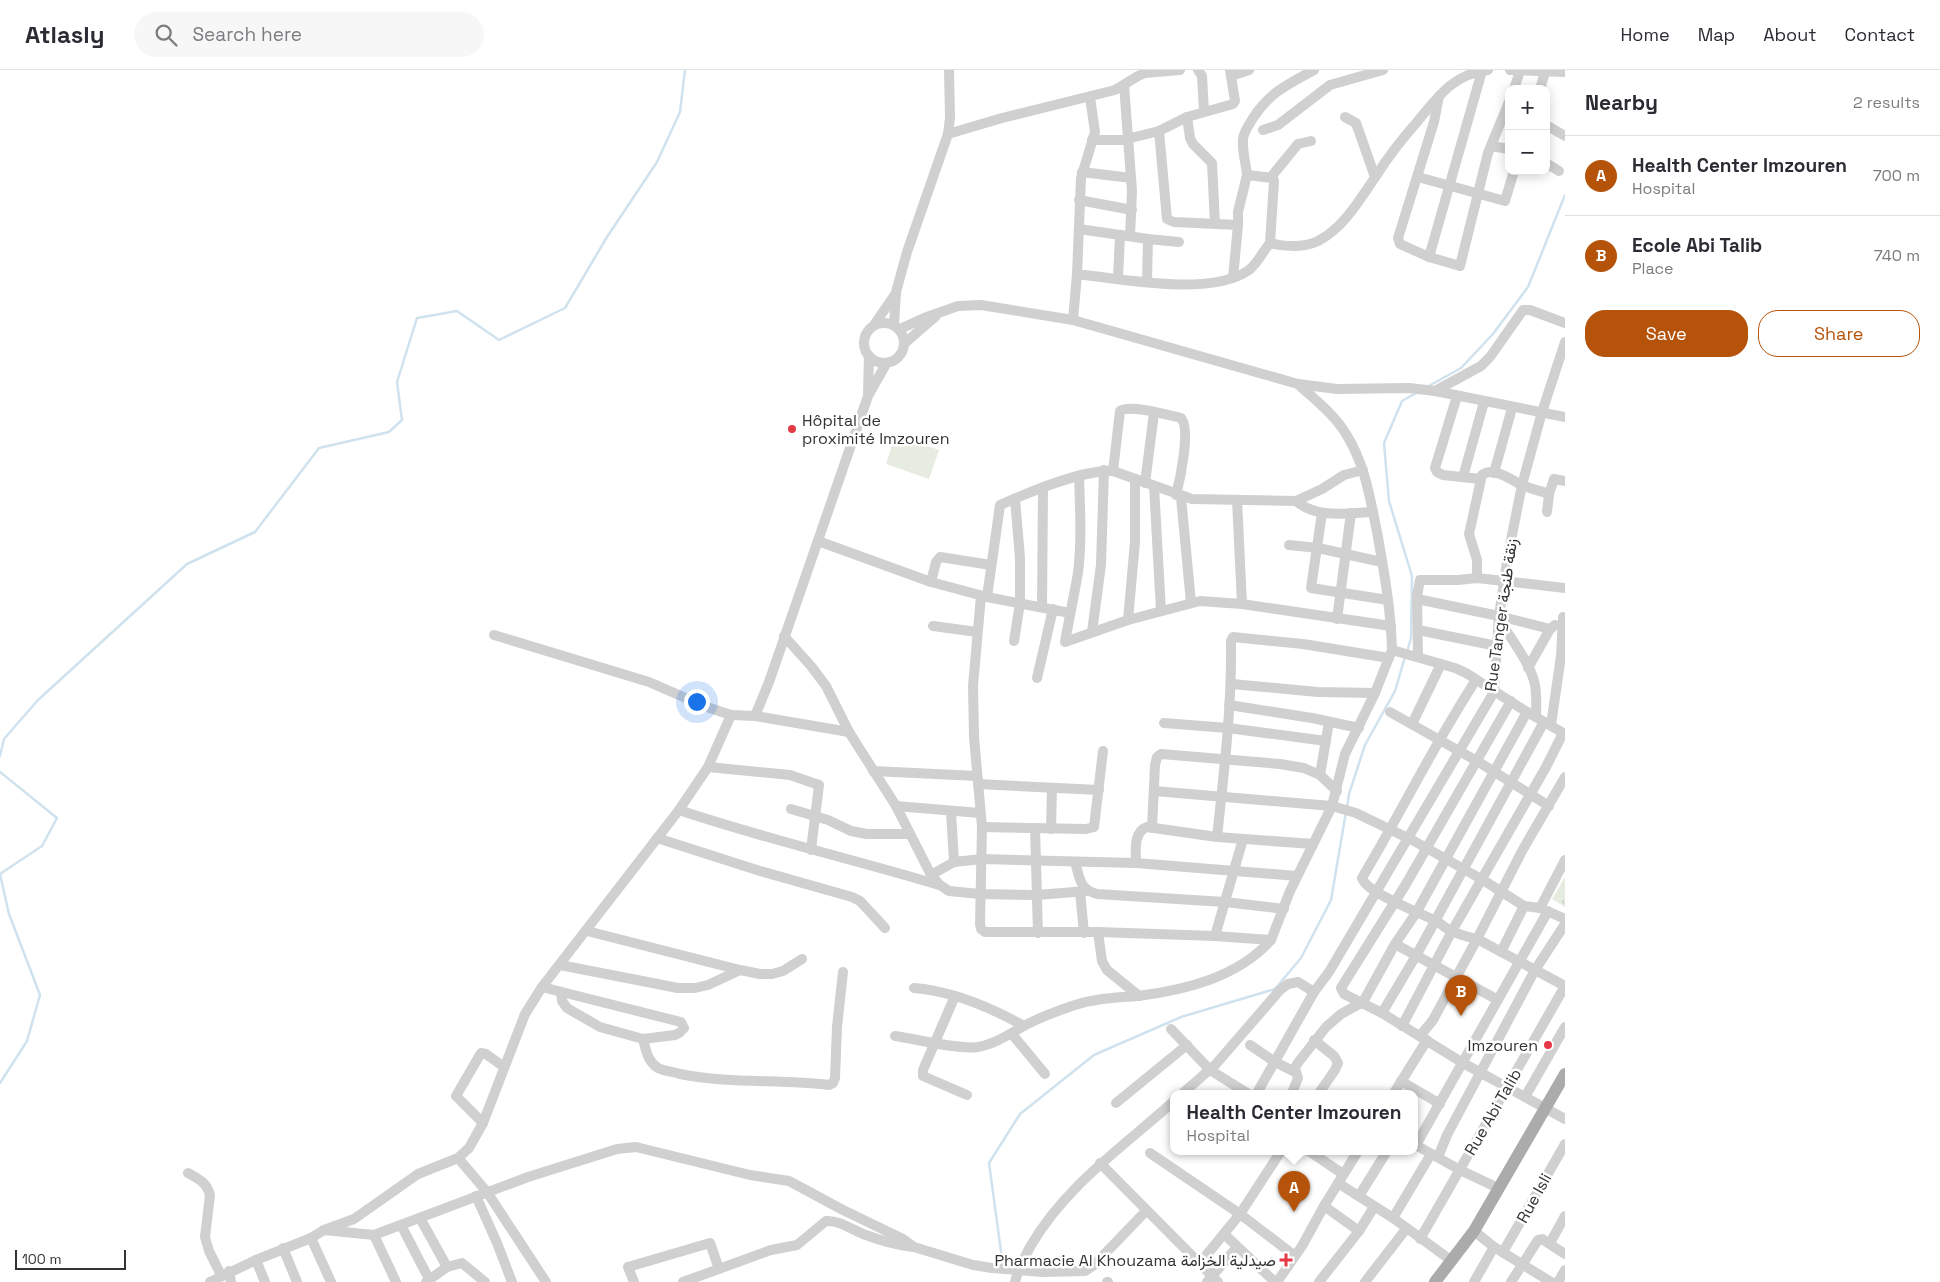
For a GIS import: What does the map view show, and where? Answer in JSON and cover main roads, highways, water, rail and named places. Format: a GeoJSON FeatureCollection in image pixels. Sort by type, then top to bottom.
{"type":"FeatureCollection","features":[{"type":"Feature","properties":{"kind":"main road"},"geometry":{"type":"LineString","coordinates":[[1435,1282],[1474,1231],[1565,1074]]}},
{"type":"Feature","properties":{"kind":"waterway"},"geometry":{"type":"LineString","coordinates":[[0,756],[4,739],[38,700],[187,564],[255,532],[319,448],[389,432],[402,420],[397,382],[417,318],[457,311],[499,340],[565,308],[607,237],[657,162],[680,112],[685,70]]}},
{"type":"Feature","properties":{"kind":"waterway"},"geometry":{"type":"LineString","coordinates":[[1427,387],[1461,368],[1493,334],[1528,287],[1565,195]]}},
{"type":"Feature","properties":{"kind":"waterway"},"geometry":{"type":"LineString","coordinates":[[1407,652],[1411,638],[1412,576],[1389,501],[1384,443],[1402,401],[1416,393]]}},
{"type":"Feature","properties":{"kind":"waterway"},"geometry":{"type":"LineString","coordinates":[[1347,807],[1349,794],[1365,745],[1395,691],[1405,657]]}},
{"type":"Feature","properties":{"kind":"waterway"},"geometry":{"type":"LineString","coordinates":[[0,772],[57,818],[42,846],[0,874]]}},
{"type":"Feature","properties":{"kind":"waterway"},"geometry":{"type":"LineString","coordinates":[[1003,1266],[989,1163],[1020,1114],[1094,1055],[1181,1017],[1275,989],[1301,958],[1331,900],[1346,812]]}},
{"type":"Feature","properties":{"kind":"waterway"},"geometry":{"type":"LineString","coordinates":[[0,874],[9,914],[40,995],[27,1041],[0,1083]]}},
{"type":"Feature","properties":{"kind":"place","name":"Hôpital de proximité Imzouren"},"geometry":{"type":"Point","coordinates":[792,429]}},
{"type":"Feature","properties":{"kind":"place","name":"Ecole Abi Talib"},"geometry":{"type":"Point","coordinates":[1461,1016]}},
{"type":"Feature","properties":{"kind":"place","name":"Imzouren"},"geometry":{"type":"Point","coordinates":[1548,1045]}},
{"type":"Feature","properties":{"kind":"place","name":"Health Center Imzouren"},"geometry":{"type":"Point","coordinates":[1294,1212]}},
{"type":"Feature","properties":{"kind":"place","name":"Pharmacie Al Khouzama صيدلية الخزامة"},"geometry":{"type":"Point","coordinates":[1286,1260]}}]}
